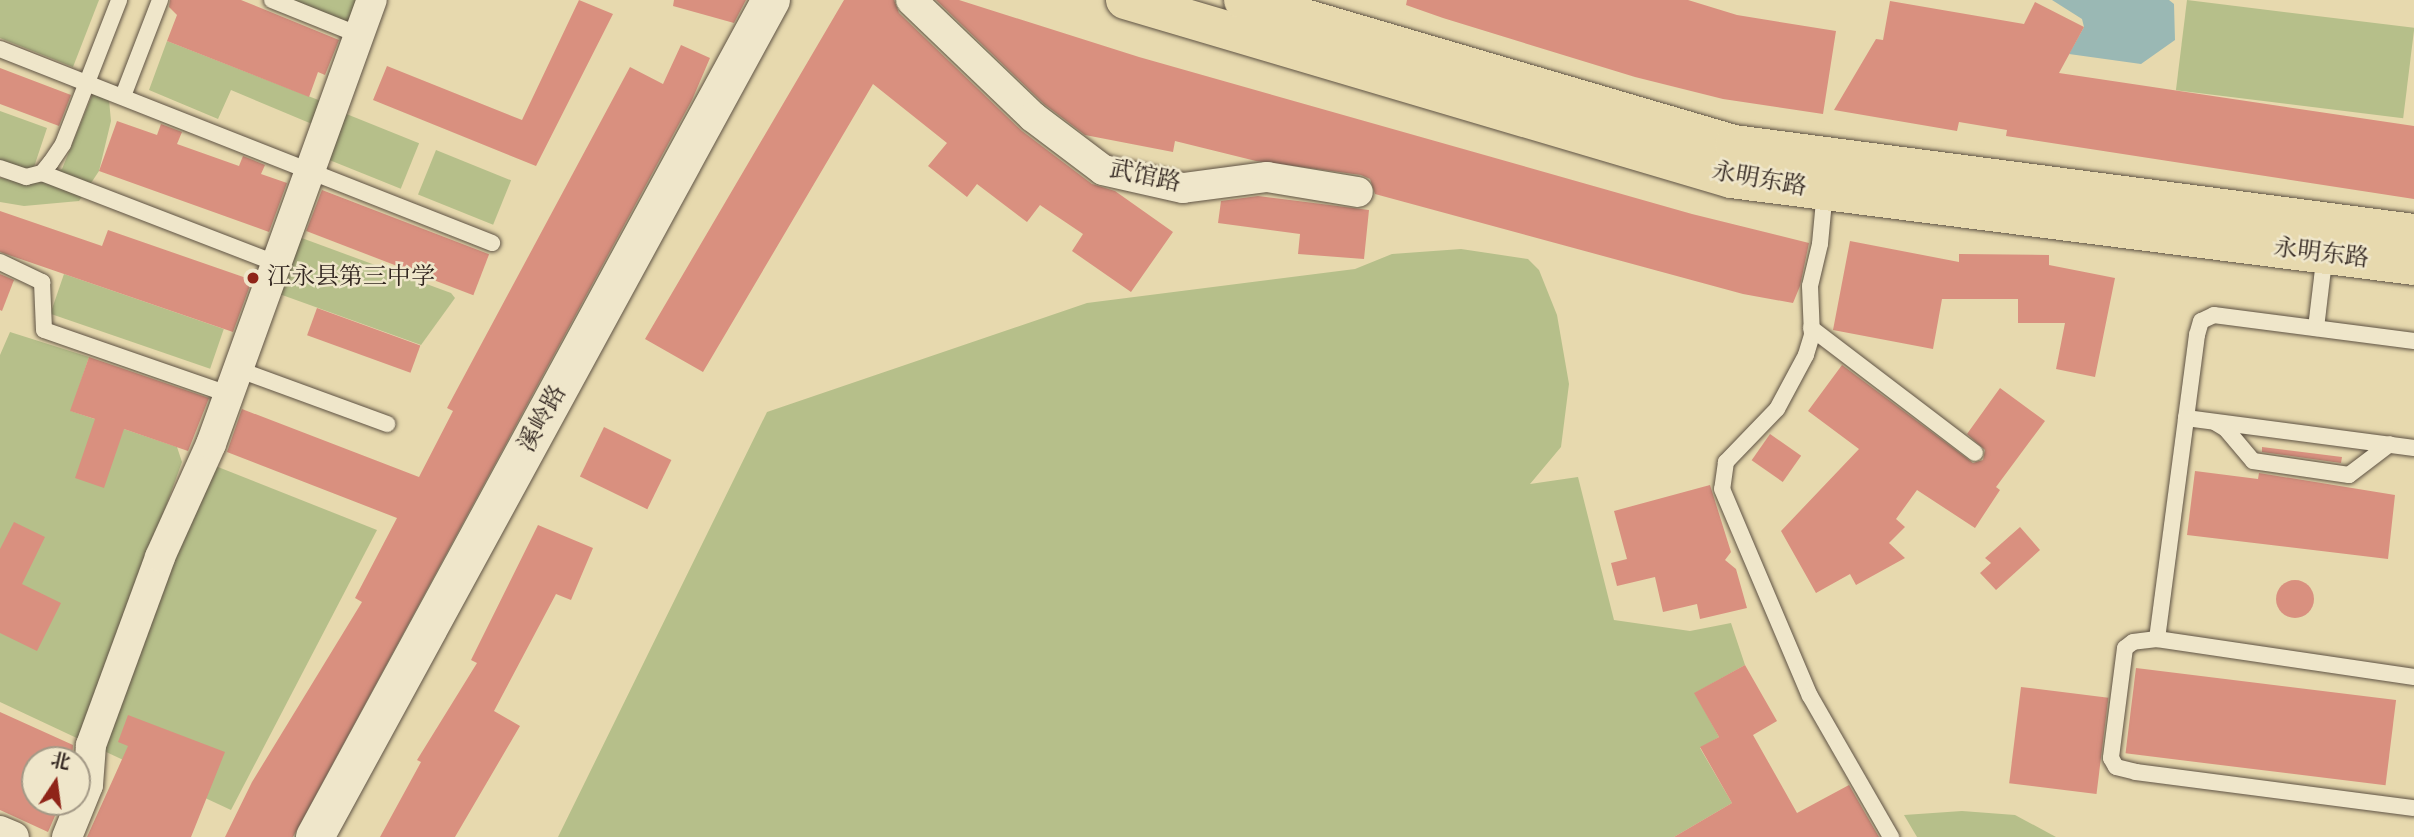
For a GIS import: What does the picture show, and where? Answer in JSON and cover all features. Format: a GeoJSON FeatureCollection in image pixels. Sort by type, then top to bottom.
{"type":"FeatureCollection","features":[{"type":"Feature","properties":{"kind":"main road","name":"永明东路"},"geometry":{"type":"LineString","coordinates":[[1125,0],[1731,178],[1826,173]]}},
{"type":"Feature","properties":{"kind":"main road","name":"永明东路"},"geometry":{"type":"LineString","coordinates":[[1243,0],[1826,173],[2327,238],[2414,266]]}},
{"type":"Feature","properties":{"kind":"main road","name":"永明东路"},"geometry":{"type":"LineString","coordinates":[[2327,238],[2414,233]]}},
{"type":"Feature","properties":{"kind":"street"},"geometry":{"type":"LineString","coordinates":[[67,837],[88,785],[91,745],[160,557],[233,381],[372,0]]}},
{"type":"Feature","properties":{"kind":"street","name":"溪岭路"},"geometry":{"type":"LineString","coordinates":[[315,837],[771,0]]}},
{"type":"Feature","properties":{"kind":"street","name":"武馆路"},"geometry":{"type":"LineString","coordinates":[[911,0],[1033,117],[1103,170],[1183,188],[1267,177],[1358,192]]}},
{"type":"Feature","properties":{"kind":"street"},"geometry":{"type":"LineString","coordinates":[[0,831],[14,837]]}},
{"type":"Feature","properties":{"kind":"lane"},"geometry":{"type":"LineString","coordinates":[[42,173],[63,144],[119,0]]}},
{"type":"Feature","properties":{"kind":"lane"},"geometry":{"type":"LineString","coordinates":[[123,96],[160,0]]}},
{"type":"Feature","properties":{"kind":"lane"},"geometry":{"type":"LineString","coordinates":[[272,0],[359,35]]}},
{"type":"Feature","properties":{"kind":"lane"},"geometry":{"type":"LineString","coordinates":[[0,49],[87,81],[492,243]]}},
{"type":"Feature","properties":{"kind":"lane"},"geometry":{"type":"LineString","coordinates":[[0,168],[26,177],[42,173],[275,263]]}},
{"type":"Feature","properties":{"kind":"lane"},"geometry":{"type":"LineString","coordinates":[[1826,173],[1820,244],[1810,286],[1811,328],[1806,355],[1777,409],[1726,462],[1722,489],[1810,696],[1891,837]]}},
{"type":"Feature","properties":{"kind":"lane"},"geometry":{"type":"LineString","coordinates":[[2316,328],[2327,238]]}},
{"type":"Feature","properties":{"kind":"lane"},"geometry":{"type":"LineString","coordinates":[[0,261],[42,282],[44,330],[387,424]]}},
{"type":"Feature","properties":{"kind":"lane"},"geometry":{"type":"LineString","coordinates":[[2157,639],[2201,321],[2214,315],[2414,341]]}},
{"type":"Feature","properties":{"kind":"lane"},"geometry":{"type":"LineString","coordinates":[[1811,328],[1975,453]]}},
{"type":"Feature","properties":{"kind":"lane"},"geometry":{"type":"LineString","coordinates":[[2186,418],[2414,448]]}},
{"type":"Feature","properties":{"kind":"lane"},"geometry":{"type":"LineString","coordinates":[[2209,420],[2226,429],[2244,453],[2261,464],[2349,475],[2390,444]]}},
{"type":"Feature","properties":{"kind":"lane"},"geometry":{"type":"LineString","coordinates":[[2414,677],[2157,639],[2133,642],[2125,648],[2110,758],[2116,767],[2414,808]]}},
{"type":"Feature","properties":{"kind":"green space"},"geometry":{"type":"Polygon","coordinates":[[[0,0],[99,0],[73,67],[0,38],[0,0]]]}},
{"type":"Feature","properties":{"kind":"green space"},"geometry":{"type":"Polygon","coordinates":[[[272,0],[360,0],[348,30],[272,0]]]}},
{"type":"Feature","properties":{"kind":"green space"},"geometry":{"type":"Polygon","coordinates":[[[2187,0],[2414,28],[2403,118],[2176,90],[2187,0]]]}},
{"type":"Feature","properties":{"kind":"green space"},"geometry":{"type":"Polygon","coordinates":[[[167,41],[321,101],[312,124],[231,90],[218,119],[149,90],[167,41]]]}},
{"type":"Feature","properties":{"kind":"green space"},"geometry":{"type":"Polygon","coordinates":[[[95,88],[109,100],[111,121],[99,171],[79,201],[24,206],[0,202],[0,178],[35,182],[62,169],[95,88]]]}},
{"type":"Feature","properties":{"kind":"green space"},"geometry":{"type":"Polygon","coordinates":[[[0,111],[47,128],[32,173],[0,162],[0,111]]]}},
{"type":"Feature","properties":{"kind":"green space"},"geometry":{"type":"Polygon","coordinates":[[[344,113],[419,143],[401,189],[326,158],[344,113]]]}},
{"type":"Feature","properties":{"kind":"green space"},"geometry":{"type":"Polygon","coordinates":[[[436,150],[511,180],[493,225],[418,195],[436,150]]]}},
{"type":"Feature","properties":{"kind":"green space"},"geometry":{"type":"Polygon","coordinates":[[[299,237],[451,293],[455,298],[421,345],[271,291],[299,237]]]}},
{"type":"Feature","properties":{"kind":"green space"},"geometry":{"type":"Polygon","coordinates":[[[1461,249],[1528,259],[1539,270],[1557,315],[1569,384],[1561,447],[1530,484],[1578,477],[1614,620],[1690,631],[1731,623],[1745,665],[1695,693],[1719,737],[1700,748],[1732,803],[1674,837],[558,837],[767,412],[1087,303],[1355,269],[1392,254],[1461,249]]]}},
{"type":"Feature","properties":{"kind":"green space"},"geometry":{"type":"Polygon","coordinates":[[[64,274],[224,329],[210,369],[50,314],[64,274]]]}},
{"type":"Feature","properties":{"kind":"green space"},"geometry":{"type":"Polygon","coordinates":[[[10,332],[89,357],[71,411],[177,447],[182,462],[81,740],[0,702],[0,355],[10,332]]]}},
{"type":"Feature","properties":{"kind":"green space"},"geometry":{"type":"Polygon","coordinates":[[[218,467],[377,530],[231,810],[104,751],[207,471],[218,467]]]}},
{"type":"Feature","properties":{"kind":"green space"},"geometry":{"type":"Polygon","coordinates":[[[1962,811],[2015,815],[2056,837],[1917,837],[1904,815],[1962,811]]]}},
{"type":"Feature","properties":{"kind":"water"},"geometry":{"type":"Polygon","coordinates":[[[2052,0],[2169,0],[2174,4],[2175,40],[2141,64],[2069,54],[2084,27],[2082,19],[2052,0]]]}},
{"type":"Feature","properties":{"kind":"building"},"geometry":{"type":"Polygon","coordinates":[[[170,0],[241,0],[339,40],[325,75],[318,72],[309,97],[167,41],[177,15],[169,7],[170,0]]]}},
{"type":"Feature","properties":{"kind":"building"},"geometry":{"type":"Polygon","coordinates":[[[579,0],[613,14],[536,166],[373,100],[387,66],[522,120],[579,0]]]}},
{"type":"Feature","properties":{"kind":"building"},"geometry":{"type":"Polygon","coordinates":[[[674,0],[746,0],[734,23],[673,6],[674,0]]]}},
{"type":"Feature","properties":{"kind":"building"},"geometry":{"type":"Polygon","coordinates":[[[844,0],[894,0],[899,13],[1022,131],[1092,184],[1115,191],[1173,232],[1131,292],[1072,251],[1083,234],[1040,205],[1027,222],[977,184],[967,197],[928,166],[947,143],[873,84],[703,372],[645,339],[844,0]]]}},
{"type":"Feature","properties":{"kind":"building"},"geometry":{"type":"Polygon","coordinates":[[[936,0],[959,0],[1139,57],[1692,214],[1809,243],[1800,286],[1793,303],[1743,294],[1375,194],[1370,179],[1361,175],[1256,161],[1175,141],[1173,152],[1085,135],[1044,104],[936,0]]]}},
{"type":"Feature","properties":{"kind":"building"},"geometry":{"type":"Polygon","coordinates":[[[1407,0],[1688,0],[1737,15],[1836,31],[1823,114],[1723,99],[1635,77],[1443,18],[1406,5],[1407,0]]]}},
{"type":"Feature","properties":{"kind":"building"},"geometry":{"type":"Polygon","coordinates":[[[1890,1],[2024,24],[2035,2],[2084,27],[2059,73],[2414,126],[2414,199],[2006,136],[2007,130],[1959,122],[1957,131],[1834,110],[1876,39],[1883,40],[1890,1]]]}},
{"type":"Feature","properties":{"kind":"building"},"geometry":{"type":"Polygon","coordinates":[[[681,45],[710,58],[692,100],[293,837],[225,837],[252,782],[362,602],[355,598],[397,518],[227,452],[242,409],[419,477],[453,411],[447,408],[630,67],[663,84],[681,45]]]}},
{"type":"Feature","properties":{"kind":"building"},"geometry":{"type":"Polygon","coordinates":[[[0,68],[71,95],[59,126],[0,104],[0,68]]]}},
{"type":"Feature","properties":{"kind":"building"},"geometry":{"type":"Polygon","coordinates":[[[117,121],[157,135],[161,124],[182,132],[177,144],[239,166],[243,156],[265,165],[261,174],[287,183],[269,232],[99,171],[117,121]]]}},
{"type":"Feature","properties":{"kind":"building"},"geometry":{"type":"Polygon","coordinates":[[[322,190],[489,254],[473,295],[306,231],[322,190]]]}},
{"type":"Feature","properties":{"kind":"building"},"geometry":{"type":"Polygon","coordinates":[[[1258,196],[1369,210],[1364,259],[1298,254],[1300,234],[1218,223],[1221,201],[1258,196]]]}},
{"type":"Feature","properties":{"kind":"building"},"geometry":{"type":"Polygon","coordinates":[[[0,211],[102,246],[108,230],[252,280],[233,332],[0,252],[0,211]]]}},
{"type":"Feature","properties":{"kind":"building"},"geometry":{"type":"Polygon","coordinates":[[[1850,241],[1959,262],[1959,254],[2049,255],[2049,265],[2115,278],[2095,377],[2056,369],[2065,323],[2018,323],[2018,299],[1942,299],[1933,349],[1833,330],[1850,241]]]}},
{"type":"Feature","properties":{"kind":"building"},"geometry":{"type":"Polygon","coordinates":[[[0,274],[14,280],[2,311],[0,310],[0,274]]]}},
{"type":"Feature","properties":{"kind":"building"},"geometry":{"type":"Polygon","coordinates":[[[317,308],[420,346],[410,373],[307,335],[317,308]]]}},
{"type":"Feature","properties":{"kind":"building"},"geometry":{"type":"Polygon","coordinates":[[[89,357],[209,398],[188,451],[124,429],[104,488],[75,478],[95,419],[70,411],[89,357]]]}},
{"type":"Feature","properties":{"kind":"building"},"geometry":{"type":"Polygon","coordinates":[[[1842,365],[1973,463],[1983,460],[1985,450],[1967,434],[2000,388],[2045,421],[1996,487],[2000,490],[1975,528],[1917,490],[1896,519],[1905,527],[1889,543],[1905,558],[1856,585],[1850,574],[1816,593],[1781,531],[1859,449],[1808,411],[1842,365]]]}},
{"type":"Feature","properties":{"kind":"building"},"geometry":{"type":"Polygon","coordinates":[[[604,427],[671,460],[647,509],[580,476],[604,427]]]}},
{"type":"Feature","properties":{"kind":"building"},"geometry":{"type":"Polygon","coordinates":[[[1770,434],[1801,456],[1783,482],[1752,460],[1770,434]]]}},
{"type":"Feature","properties":{"kind":"building"},"geometry":{"type":"Polygon","coordinates":[[[2262,447],[2342,457],[2341,463],[2262,452],[2262,447]]]}},
{"type":"Feature","properties":{"kind":"building"},"geometry":{"type":"Polygon","coordinates":[[[2195,471],[2258,479],[2259,473],[2395,495],[2388,559],[2187,535],[2195,471]]]}},
{"type":"Feature","properties":{"kind":"building"},"geometry":{"type":"Polygon","coordinates":[[[1710,485],[1731,552],[1725,560],[1736,569],[1747,608],[1700,619],[1697,604],[1663,612],[1655,577],[1617,586],[1611,563],[1627,559],[1614,511],[1710,485]]]}},
{"type":"Feature","properties":{"kind":"building"},"geometry":{"type":"Polygon","coordinates":[[[14,522],[45,537],[22,584],[61,603],[37,651],[0,633],[0,549],[14,522]]]}},
{"type":"Feature","properties":{"kind":"building"},"geometry":{"type":"Polygon","coordinates":[[[538,525],[593,548],[571,600],[556,594],[494,711],[520,726],[455,837],[380,837],[421,762],[417,760],[477,663],[471,660],[538,525]]]}},
{"type":"Feature","properties":{"kind":"building"},"geometry":{"type":"Polygon","coordinates":[[[2020,527],[2040,550],[1996,590],[1980,573],[1991,563],[1985,558],[2020,527]]]}},
{"type":"Feature","properties":{"kind":"building"},"geometry":{"type":"Polygon","coordinates":[[[2295,580],[2308,586],[2314,599],[2308,612],[2295,618],[2282,612],[2276,599],[2282,586],[2295,580]]]}},
{"type":"Feature","properties":{"kind":"building"},"geometry":{"type":"Polygon","coordinates":[[[1745,665],[1777,721],[1753,735],[1797,813],[1849,785],[1879,837],[1674,837],[1732,803],[1700,747],[1719,737],[1694,693],[1745,665]]]}},
{"type":"Feature","properties":{"kind":"building"},"geometry":{"type":"Polygon","coordinates":[[[2136,668],[2396,700],[2386,785],[2126,753],[2136,668]]]}},
{"type":"Feature","properties":{"kind":"building"},"geometry":{"type":"Polygon","coordinates":[[[2021,687],[2108,698],[2097,794],[2009,783],[2021,687]]]}},
{"type":"Feature","properties":{"kind":"building"},"geometry":{"type":"Polygon","coordinates":[[[0,712],[73,745],[21,746],[21,816],[55,816],[48,832],[0,810],[0,712]]]}},
{"type":"Feature","properties":{"kind":"building"},"geometry":{"type":"Polygon","coordinates":[[[128,715],[225,752],[191,837],[87,837],[128,746],[118,742],[128,715]]]}},
{"type":"Feature","properties":{"kind":"place","name":"江永县第三中学"},"geometry":{"type":"Point","coordinates":[253,278]}}]}
